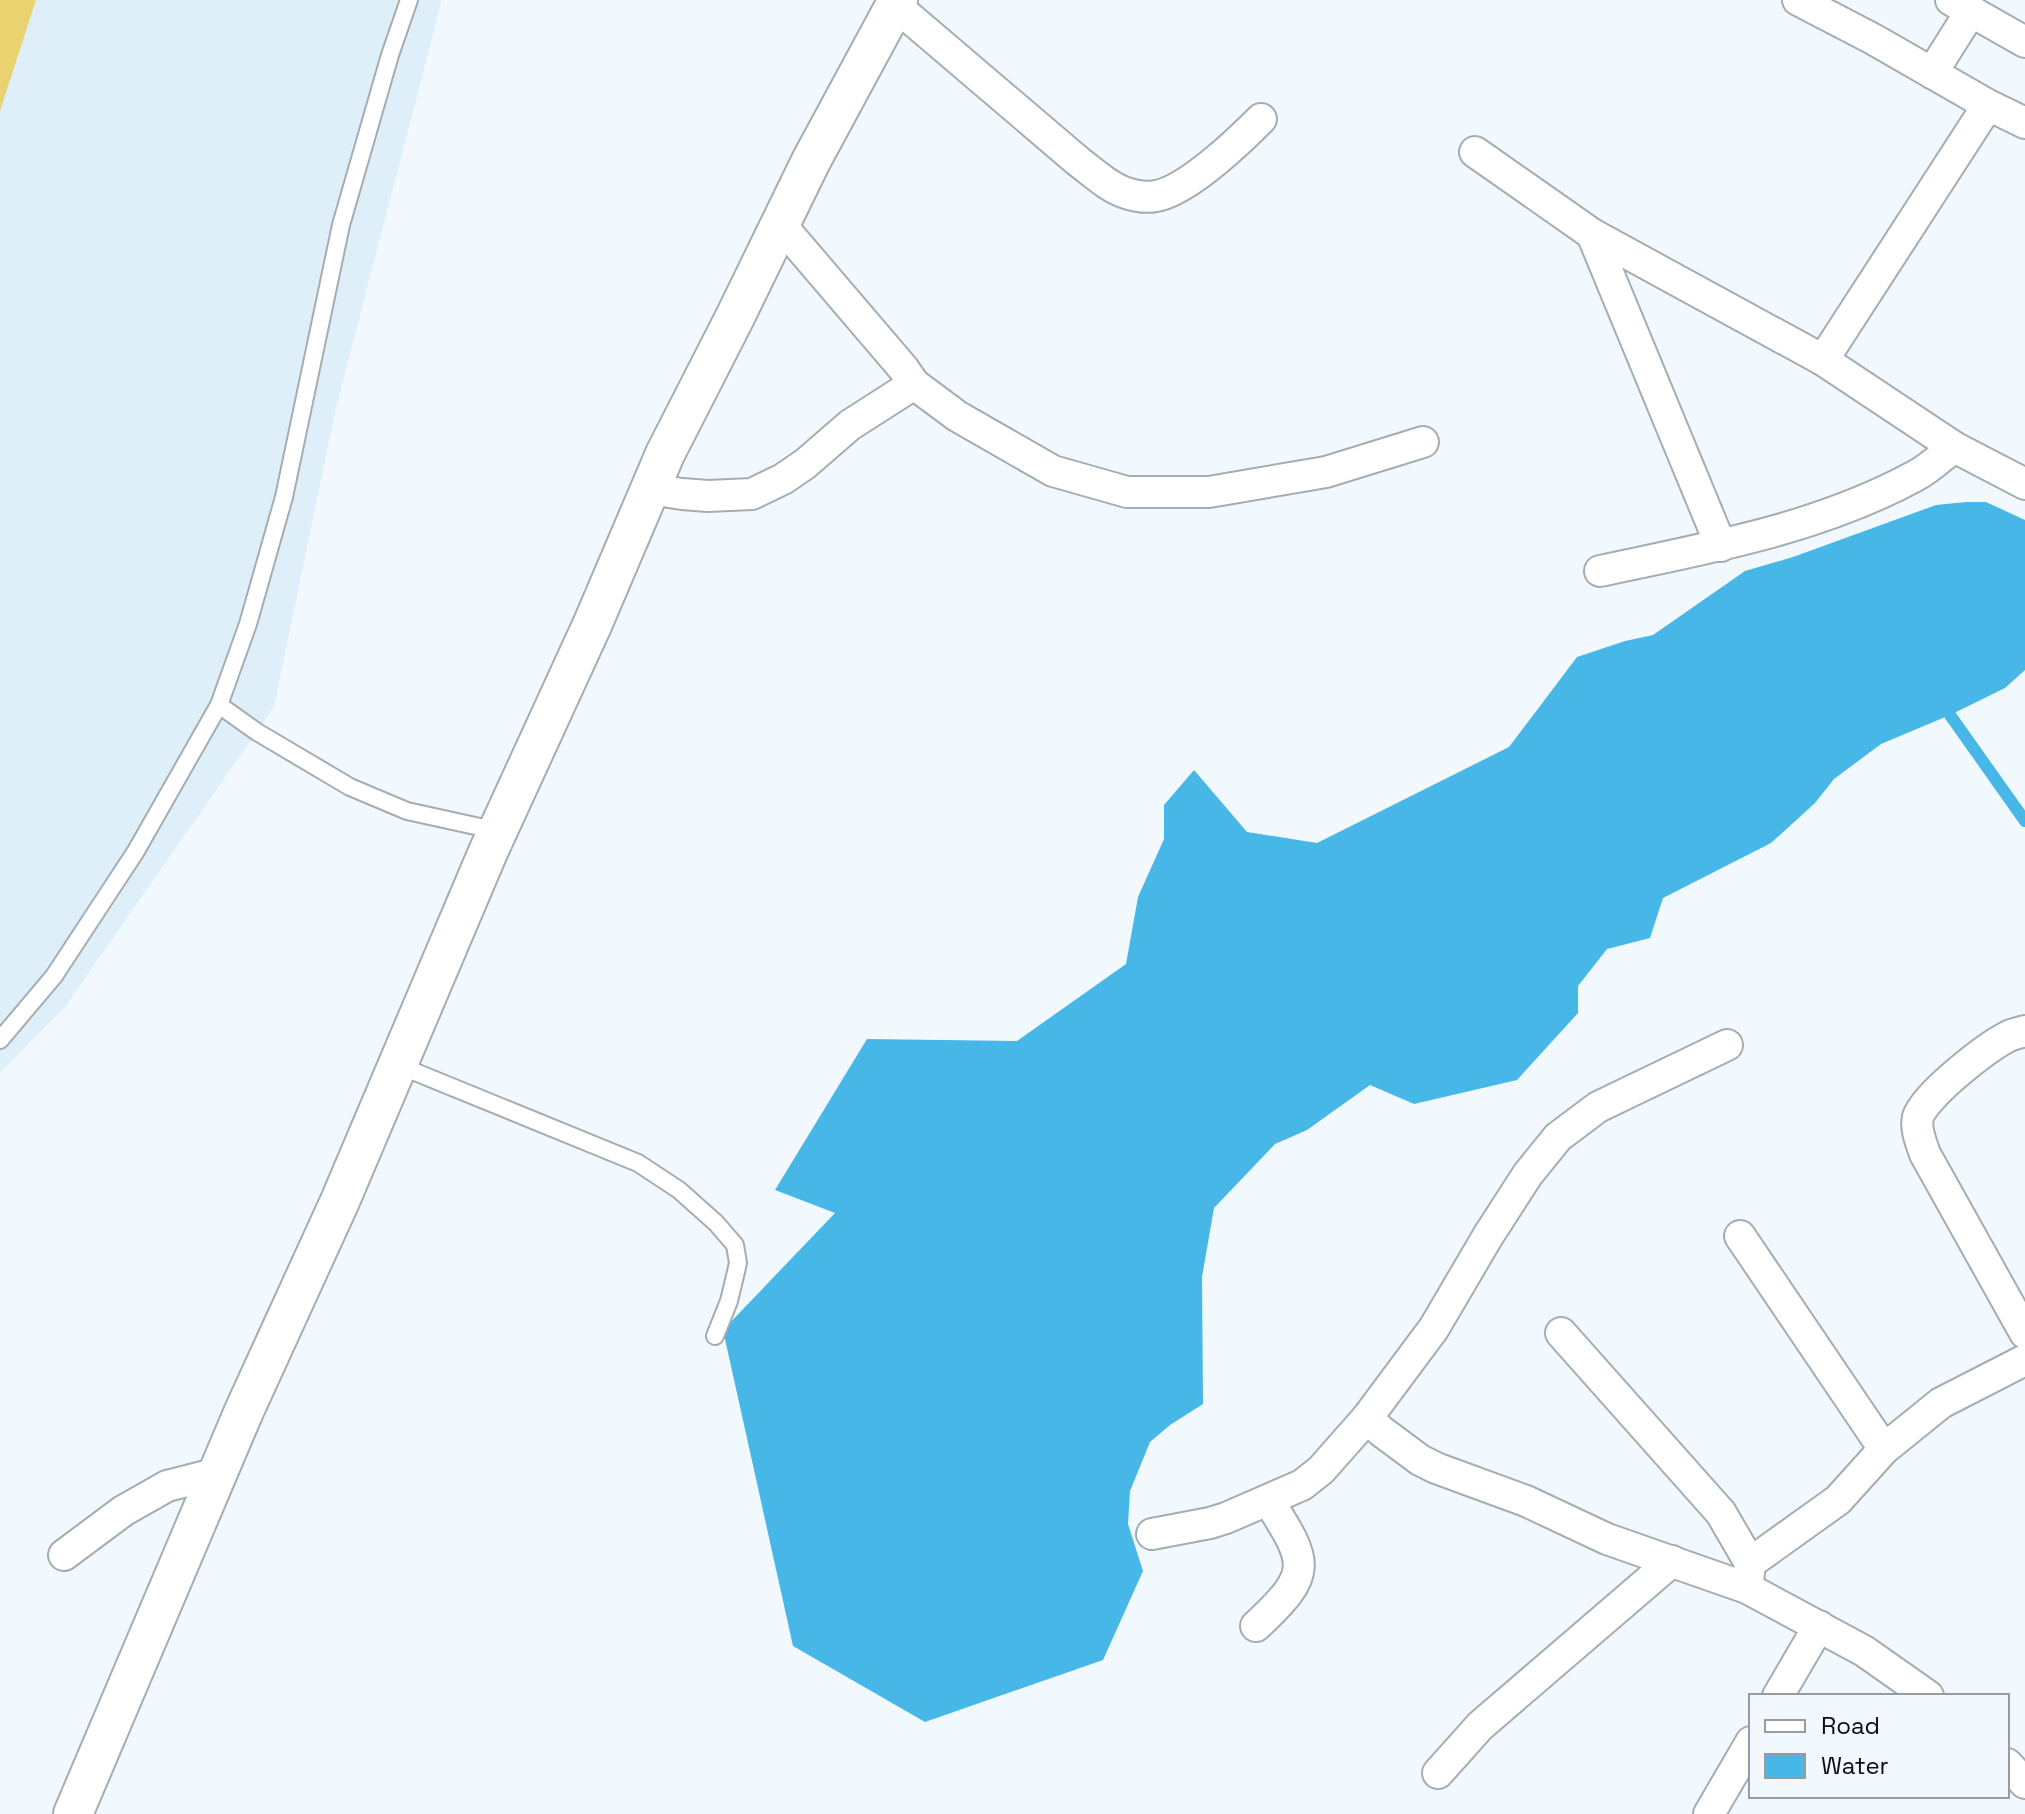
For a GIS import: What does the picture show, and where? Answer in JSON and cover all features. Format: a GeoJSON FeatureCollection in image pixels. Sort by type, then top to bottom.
{"type":"FeatureCollection","features":[{"type":"Feature","properties":{"kind":"street"},"geometry":{"type":"LineString","coordinates":[[1798,0],[2025,123]]}},
{"type":"Feature","properties":{"kind":"street"},"geometry":{"type":"LineString","coordinates":[[73,1814],[244,1411],[340,1201],[396,1064],[665,454],[837,111],[897,3],[1079,162],[1125,193],[1141,197],[1157,196],[1177,189],[1231,148],[1261,119]]}},
{"type":"Feature","properties":{"kind":"street"},"geometry":{"type":"LineString","coordinates":[[1932,73],[1961,6],[2023,36]]}},
{"type":"Feature","properties":{"kind":"street"},"geometry":{"type":"LineString","coordinates":[[1823,360],[1988,105]]}},
{"type":"Feature","properties":{"kind":"street"},"geometry":{"type":"LineString","coordinates":[[1475,152],[1592,234],[1823,360],[1954,447],[2025,484]]}},
{"type":"Feature","properties":{"kind":"street"},"geometry":{"type":"LineString","coordinates":[[780,224],[914,384],[957,416],[1053,471],[1127,492],[1209,492],[1326,472],[1423,442]]}},
{"type":"Feature","properties":{"kind":"street"},"geometry":{"type":"LineString","coordinates":[[1592,234],[1721,546]]}},
{"type":"Feature","properties":{"kind":"street"},"geometry":{"type":"LineString","coordinates":[[650,489],[708,496],[752,494],[783,479],[850,425],[914,384]]}},
{"type":"Feature","properties":{"kind":"street"},"geometry":{"type":"LineString","coordinates":[[1600,571],[1721,546],[1831,514],[1917,475],[1954,447]]}},
{"type":"Feature","properties":{"kind":"street"},"geometry":{"type":"LineString","coordinates":[[2025,1031],[2009,1036],[1986,1051],[1942,1088],[1923,1108],[1917,1128],[1925,1154],[2025,1333]]}},
{"type":"Feature","properties":{"kind":"street"},"geometry":{"type":"LineString","coordinates":[[1152,1534],[1210,1523],[1302,1485],[1321,1470],[1367,1418],[1434,1328],[1520,1186],[1558,1137],[1598,1107],[1727,1045]]}},
{"type":"Feature","properties":{"kind":"street"},"geometry":{"type":"LineString","coordinates":[[1740,1236],[1884,1449]]}},
{"type":"Feature","properties":{"kind":"street"},"geometry":{"type":"LineString","coordinates":[[1561,1333],[1721,1513],[1748,1576]]}},
{"type":"Feature","properties":{"kind":"street"},"geometry":{"type":"LineString","coordinates":[[1748,1576],[1838,1500],[1884,1449],[1941,1403],[2025,1360]]}},
{"type":"Feature","properties":{"kind":"street"},"geometry":{"type":"LineString","coordinates":[[1367,1418],[1420,1460],[1526,1501],[1607,1539],[1672,1561],[1748,1576],[1925,1694]]}},
{"type":"Feature","properties":{"kind":"street"},"geometry":{"type":"LineString","coordinates":[[64,1555],[123,1511],[167,1486],[218,1473]]}},
{"type":"Feature","properties":{"kind":"street"},"geometry":{"type":"LineString","coordinates":[[1256,1626],[1293,1587],[1300,1564],[1293,1541],[1268,1500]]}},
{"type":"Feature","properties":{"kind":"street"},"geometry":{"type":"LineString","coordinates":[[1438,1773],[1480,1726],[1672,1561]]}},
{"type":"Feature","properties":{"kind":"street"},"geometry":{"type":"LineString","coordinates":[[1779,1694],[1819,1626]]}},
{"type":"Feature","properties":{"kind":"street"},"geometry":{"type":"LineString","coordinates":[[1709,1814],[1749,1745]]}},
{"type":"Feature","properties":{"kind":"street"},"geometry":{"type":"LineString","coordinates":[[2009,1766],[2025,1783]]}},
{"type":"Feature","properties":{"kind":"lane"},"geometry":{"type":"LineString","coordinates":[[0,1040],[54,976],[136,851],[219,705],[248,624],[284,497],[341,225],[409,0]]}},
{"type":"Feature","properties":{"kind":"lane"},"geometry":{"type":"LineString","coordinates":[[219,705],[257,732],[350,787],[407,811],[498,831]]}},
{"type":"Feature","properties":{"kind":"lane"},"geometry":{"type":"LineString","coordinates":[[396,1064],[638,1163],[679,1190],[735,1245],[738,1263],[729,1301],[715,1336]]}},
{"type":"Feature","properties":{"kind":"shaded area"},"geometry":{"type":"Polygon","coordinates":[[[0,0],[442,0],[336,408],[274,707],[65,1007],[0,1073],[0,0]]]}},
{"type":"Feature","properties":{"kind":"shaded area"},"geometry":{"type":"Polygon","coordinates":[[[0,0],[36,0],[0,111],[0,0]]]}},
{"type":"Feature","properties":{"kind":"water"},"geometry":{"type":"Polygon","coordinates":[[[1986,502],[2025,520],[2025,670],[2005,688],[1881,744],[1834,779],[1815,803],[1771,843],[1663,898],[1650,938],[1607,949],[1578,986],[1578,1013],[1517,1080],[1414,1104],[1370,1085],[1307,1130],[1275,1144],[1214,1208],[1202,1277],[1203,1404],[1150,1442],[1130,1491],[1128,1524],[1143,1571],[1103,1660],[925,1722],[793,1646],[723,1330],[835,1213],[775,1190],[867,1039],[1017,1041],[1126,964],[1138,897],[1164,839],[1164,805],[1194,770],[1247,832],[1317,843],[1509,747],[1577,657],[1653,635],[1745,571],[1793,557],[1936,505],[1986,502]]]}},
{"type":"Feature","properties":{"kind":"waterway"},"geometry":{"type":"LineString","coordinates":[[1950,715],[2025,821]]}}]}
